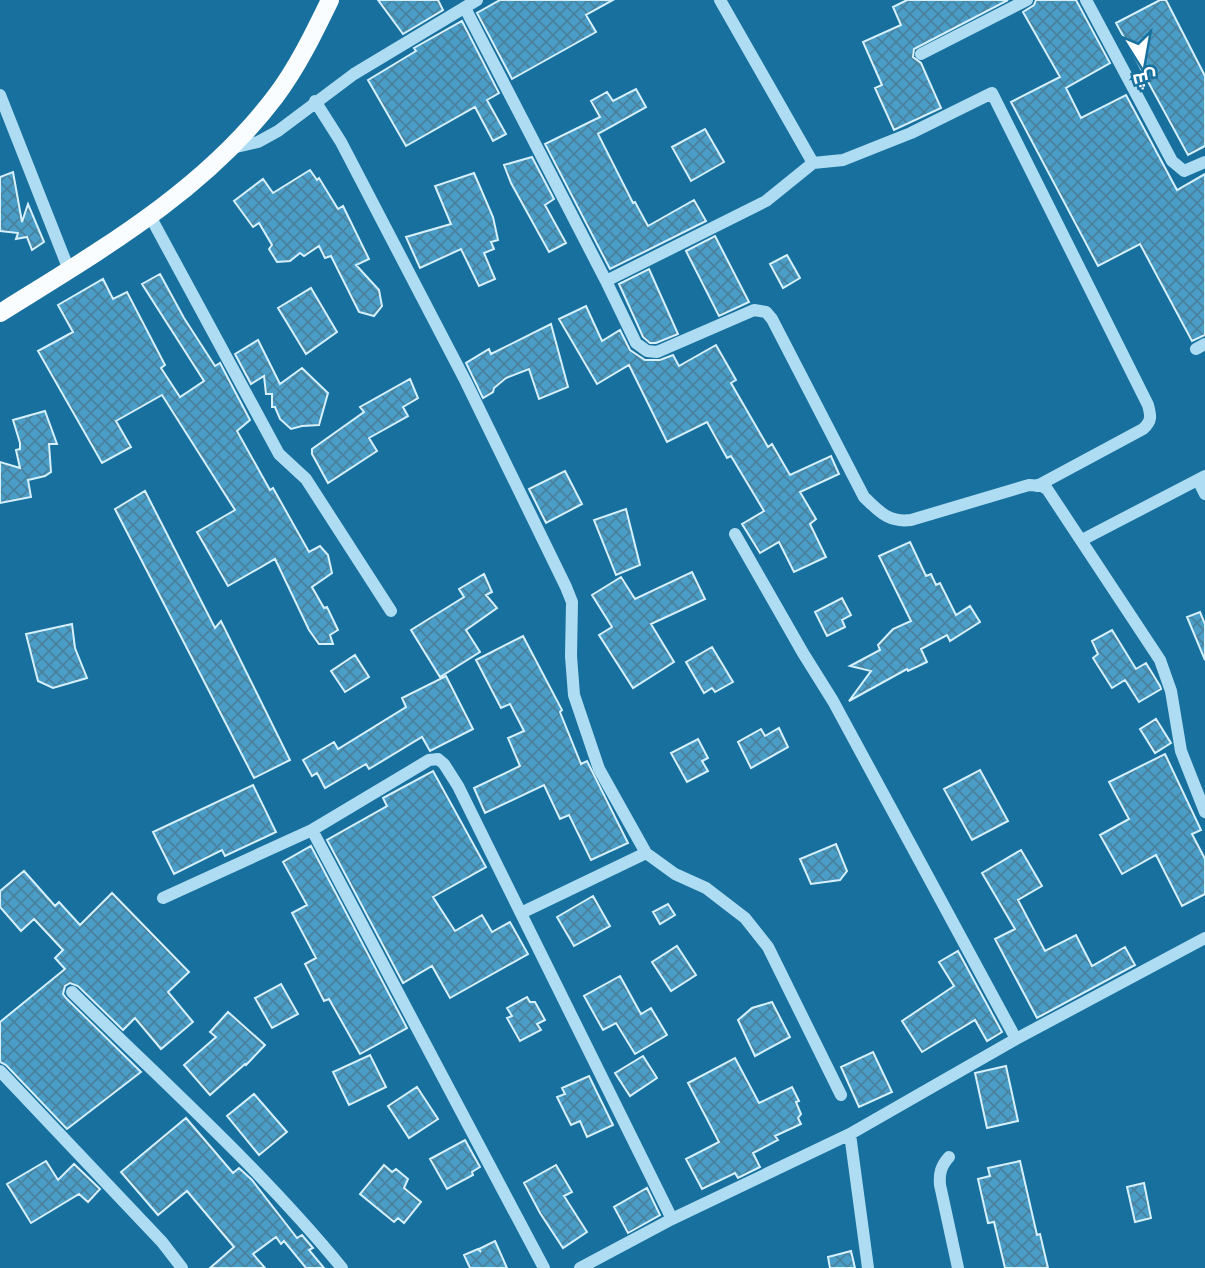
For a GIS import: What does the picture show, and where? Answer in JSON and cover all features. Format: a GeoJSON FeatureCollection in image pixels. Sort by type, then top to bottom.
{"type":"FeatureCollection","features":[{"type":"Feature","properties":{"kind":"main road"},"geometry":{"type":"LineString","coordinates":[[0,313],[150,216],[204,174],[232,148],[276,96],[313,35],[330,0]]}},
{"type":"Feature","properties":{"kind":"street"},"geometry":{"type":"LineString","coordinates":[[232,148],[258,142],[278,131],[354,74],[477,0]]}},
{"type":"Feature","properties":{"kind":"street"},"geometry":{"type":"LineString","coordinates":[[720,0],[813,163]]}},
{"type":"Feature","properties":{"kind":"street"},"geometry":{"type":"LineString","coordinates":[[921,54],[1027,0]]}},
{"type":"Feature","properties":{"kind":"street"},"geometry":{"type":"LineString","coordinates":[[1086,0],[1172,161],[1184,170],[1205,162]]}},
{"type":"Feature","properties":{"kind":"street"},"geometry":{"type":"LineString","coordinates":[[465,8],[606,281],[635,343],[647,351],[657,352],[754,310],[766,312],[772,318],[864,496],[885,517],[900,522],[1029,485],[1047,489],[1160,660],[1171,691],[1181,751],[1205,812]]}},
{"type":"Feature","properties":{"kind":"street"},"geometry":{"type":"LineString","coordinates":[[606,281],[765,201],[813,163],[843,160],[911,133],[992,93],[1148,405],[1151,418],[1143,429],[1037,486]]}},
{"type":"Feature","properties":{"kind":"street"},"geometry":{"type":"LineString","coordinates":[[0,95],[69,270]]}},
{"type":"Feature","properties":{"kind":"street"},"geometry":{"type":"LineString","coordinates":[[315,101],[341,142],[467,383],[566,587],[572,602],[570,656],[574,695],[599,769],[646,853],[675,874],[706,888],[745,918],[768,947],[841,1095]]}},
{"type":"Feature","properties":{"kind":"street"},"geometry":{"type":"LineString","coordinates":[[150,216],[279,454],[306,479],[391,611]]}},
{"type":"Feature","properties":{"kind":"street"},"geometry":{"type":"LineString","coordinates":[[1082,540],[1201,478],[1205,494]]}},
{"type":"Feature","properties":{"kind":"street"},"geometry":{"type":"LineString","coordinates":[[735,534],[833,701],[1016,1039]]}},
{"type":"Feature","properties":{"kind":"street"},"geometry":{"type":"LineString","coordinates":[[163,898],[312,830],[412,769],[429,760],[438,760],[444,764],[458,786],[672,1219]]}},
{"type":"Feature","properties":{"kind":"street"},"geometry":{"type":"LineString","coordinates":[[312,830],[544,1268]]}},
{"type":"Feature","properties":{"kind":"street"},"geometry":{"type":"LineString","coordinates":[[521,913],[646,853]]}},
{"type":"Feature","properties":{"kind":"street"},"geometry":{"type":"LineString","coordinates":[[580,1268],[672,1219],[850,1134],[1016,1039],[1205,938]]}},
{"type":"Feature","properties":{"kind":"street"},"geometry":{"type":"LineString","coordinates":[[72,992],[316,1236],[342,1268]]}},
{"type":"Feature","properties":{"kind":"street"},"geometry":{"type":"LineString","coordinates":[[0,1071],[162,1242],[183,1268]]}},
{"type":"Feature","properties":{"kind":"street"},"geometry":{"type":"LineString","coordinates":[[850,1134],[868,1268]]}},
{"type":"Feature","properties":{"kind":"street"},"geometry":{"type":"LineString","coordinates":[[949,1157],[939,1173],[958,1268]]}},
{"type":"Feature","properties":{"kind":"building"},"geometry":{"type":"Polygon","coordinates":[[[378,0],[438,0],[443,10],[403,34],[378,0]]]}},
{"type":"Feature","properties":{"kind":"building"},"geometry":{"type":"Polygon","coordinates":[[[500,0],[613,0],[586,15],[596,32],[512,79],[477,13],[500,0]]]}},
{"type":"Feature","properties":{"kind":"building"},"geometry":{"type":"Polygon","coordinates":[[[907,0],[1008,0],[914,49],[913,57],[921,63],[941,108],[894,130],[875,88],[882,85],[863,42],[901,25],[893,7],[907,0]]]}},
{"type":"Feature","properties":{"kind":"building"},"geometry":{"type":"Polygon","coordinates":[[[1036,0],[1076,0],[1110,63],[1066,88],[1081,118],[1126,95],[1177,190],[1205,174],[1205,335],[1192,341],[1140,244],[1098,266],[1011,102],[1060,77],[1023,12],[1034,5],[1036,0]]]}},
{"type":"Feature","properties":{"kind":"building"},"geometry":{"type":"Polygon","coordinates":[[[1160,0],[1166,0],[1205,76],[1205,146],[1188,155],[1116,23],[1160,0]]]}},
{"type":"Feature","properties":{"kind":"building"},"geometry":{"type":"Polygon","coordinates":[[[462,21],[499,93],[487,100],[506,134],[493,141],[475,107],[406,146],[368,80],[416,51],[414,48],[462,21]]]}},
{"type":"Feature","properties":{"kind":"building"},"geometry":{"type":"Polygon","coordinates":[[[636,89],[646,107],[598,134],[633,203],[635,202],[648,226],[694,200],[706,221],[610,269],[545,144],[600,117],[591,101],[607,92],[613,101],[636,89]]]}},
{"type":"Feature","properties":{"kind":"building"},"geometry":{"type":"Polygon","coordinates":[[[705,129],[724,162],[691,181],[672,147],[705,129]]]}},
{"type":"Feature","properties":{"kind":"building"},"geometry":{"type":"Polygon","coordinates":[[[532,157],[554,199],[545,205],[566,243],[549,252],[504,165],[532,157]]]}},
{"type":"Feature","properties":{"kind":"building"},"geometry":{"type":"Polygon","coordinates":[[[310,170],[317,180],[319,178],[338,209],[343,206],[369,259],[356,265],[379,290],[382,306],[374,316],[359,312],[331,256],[325,258],[319,246],[304,256],[300,253],[290,261],[277,262],[269,249],[272,245],[259,223],[253,227],[234,201],[263,179],[273,193],[310,170]]]}},
{"type":"Feature","properties":{"kind":"building"},"geometry":{"type":"Polygon","coordinates":[[[13,172],[22,222],[28,204],[44,242],[32,250],[27,237],[16,239],[18,233],[0,231],[0,177],[13,172]]]}},
{"type":"Feature","properties":{"kind":"building"},"geometry":{"type":"Polygon","coordinates":[[[474,173],[493,217],[498,240],[491,242],[494,249],[484,253],[495,279],[479,286],[461,249],[420,268],[406,237],[451,224],[435,186],[474,173]]]}},
{"type":"Feature","properties":{"kind":"building"},"geometry":{"type":"Polygon","coordinates":[[[715,236],[749,302],[719,316],[686,251],[715,236]]]}},
{"type":"Feature","properties":{"kind":"building"},"geometry":{"type":"Polygon","coordinates":[[[787,255],[800,278],[783,288],[770,264],[787,255]]]}},
{"type":"Feature","properties":{"kind":"building"},"geometry":{"type":"Polygon","coordinates":[[[649,269],[678,334],[656,343],[650,343],[643,337],[619,284],[649,269]]]}},
{"type":"Feature","properties":{"kind":"building"},"geometry":{"type":"Polygon","coordinates":[[[160,274],[215,366],[220,363],[250,420],[237,431],[270,490],[273,488],[309,552],[320,546],[328,555],[332,573],[312,587],[324,608],[327,607],[338,630],[330,635],[333,644],[319,644],[309,630],[275,559],[228,586],[197,532],[235,510],[162,395],[116,421],[131,447],[102,463],[38,351],[73,332],[58,305],[103,279],[113,299],[127,292],[165,365],[161,368],[180,397],[204,381],[142,284],[160,274]]]}},
{"type":"Feature","properties":{"kind":"building"},"geometry":{"type":"Polygon","coordinates":[[[311,288],[337,332],[306,354],[278,308],[311,288]]]}},
{"type":"Feature","properties":{"kind":"building"},"geometry":{"type":"Polygon","coordinates":[[[586,306],[602,341],[620,330],[630,350],[645,360],[660,360],[673,355],[679,366],[716,345],[736,380],[731,383],[768,447],[772,444],[790,475],[831,456],[839,474],[800,492],[816,519],[810,524],[826,557],[794,572],[779,542],[760,553],[742,524],[764,511],[731,456],[727,458],[707,422],[667,442],[629,365],[597,384],[559,319],[586,306]]]}},
{"type":"Feature","properties":{"kind":"building"},"geometry":{"type":"Polygon","coordinates":[[[551,324],[568,387],[539,399],[529,369],[506,378],[483,398],[466,363],[489,349],[491,354],[551,324]]]}},
{"type":"Feature","properties":{"kind":"building"},"geometry":{"type":"Polygon","coordinates":[[[258,340],[280,384],[302,368],[328,393],[319,425],[291,429],[280,419],[275,407],[272,407],[272,394],[266,394],[264,376],[251,384],[235,354],[258,340]]]}},
{"type":"Feature","properties":{"kind":"building"},"geometry":{"type":"Polygon","coordinates":[[[410,379],[418,398],[403,407],[408,416],[369,438],[377,451],[328,483],[312,454],[312,449],[364,412],[360,407],[410,379]]]}},
{"type":"Feature","properties":{"kind":"building"},"geometry":{"type":"Polygon","coordinates":[[[45,411],[57,444],[49,444],[51,472],[28,480],[31,497],[0,503],[0,462],[20,468],[16,450],[20,449],[20,443],[13,420],[45,411]]]}},
{"type":"Feature","properties":{"kind":"building"},"geometry":{"type":"Polygon","coordinates":[[[565,471],[582,504],[546,523],[529,489],[565,471]]]}},
{"type":"Feature","properties":{"kind":"building"},"geometry":{"type":"Polygon","coordinates":[[[145,491],[215,628],[221,621],[290,760],[254,778],[115,509],[145,491]]]}},
{"type":"Feature","properties":{"kind":"building"},"geometry":{"type":"Polygon","coordinates":[[[626,509],[640,565],[616,575],[594,520],[626,509]]]}},
{"type":"Feature","properties":{"kind":"building"},"geometry":{"type":"Polygon","coordinates":[[[910,542],[926,576],[931,574],[936,585],[940,583],[956,615],[970,606],[980,622],[950,641],[947,635],[921,649],[927,662],[908,671],[907,669],[849,701],[871,671],[850,666],[880,650],[878,645],[893,629],[911,621],[879,556],[910,542]]]}},
{"type":"Feature","properties":{"kind":"building"},"geometry":{"type":"Polygon","coordinates":[[[692,572],[705,599],[651,624],[674,662],[633,688],[599,635],[612,627],[592,595],[621,577],[635,599],[692,572]]]}},
{"type":"Feature","properties":{"kind":"building"},"geometry":{"type":"Polygon","coordinates":[[[484,574],[492,592],[486,595],[497,608],[466,630],[480,652],[440,677],[411,630],[464,597],[459,589],[484,574]]]}},
{"type":"Feature","properties":{"kind":"building"},"geometry":{"type":"Polygon","coordinates":[[[842,598],[851,615],[842,620],[845,627],[827,636],[815,612],[842,598]]]}},
{"type":"Feature","properties":{"kind":"building"},"geometry":{"type":"Polygon","coordinates":[[[1200,612],[1205,624],[1205,660],[1187,617],[1200,612]]]}},
{"type":"Feature","properties":{"kind":"building"},"geometry":{"type":"Polygon","coordinates":[[[72,624],[75,648],[87,678],[53,688],[38,681],[26,634],[72,624]]]}},
{"type":"Feature","properties":{"kind":"building"},"geometry":{"type":"Polygon","coordinates":[[[1112,630],[1136,669],[1146,663],[1160,686],[1161,689],[1139,702],[1125,680],[1112,688],[1093,658],[1098,654],[1092,641],[1112,630]]]}},
{"type":"Feature","properties":{"kind":"building"},"geometry":{"type":"Polygon","coordinates":[[[523,636],[562,710],[560,712],[581,764],[587,761],[628,843],[591,860],[569,815],[560,819],[544,785],[485,813],[474,788],[520,766],[508,738],[524,731],[510,704],[501,708],[476,660],[523,636]]]}},
{"type":"Feature","properties":{"kind":"building"},"geometry":{"type":"Polygon","coordinates":[[[712,647],[733,682],[715,692],[712,688],[704,693],[686,662],[712,647]]]}},
{"type":"Feature","properties":{"kind":"building"},"geometry":{"type":"Polygon","coordinates":[[[355,655],[369,677],[345,692],[331,671],[355,655]]]}},
{"type":"Feature","properties":{"kind":"building"},"geometry":{"type":"Polygon","coordinates":[[[446,676],[473,729],[430,751],[422,737],[369,769],[366,764],[325,788],[317,773],[312,776],[303,760],[334,742],[338,749],[406,707],[402,698],[446,676]]]}},
{"type":"Feature","properties":{"kind":"building"},"geometry":{"type":"Polygon","coordinates":[[[1156,719],[1171,743],[1155,753],[1140,729],[1156,719]]]}},
{"type":"Feature","properties":{"kind":"building"},"geometry":{"type":"Polygon","coordinates":[[[779,728],[788,747],[751,768],[738,742],[761,729],[765,736],[779,728]]]}},
{"type":"Feature","properties":{"kind":"building"},"geometry":{"type":"Polygon","coordinates":[[[698,739],[708,758],[702,761],[708,771],[687,782],[671,753],[698,739]]]}},
{"type":"Feature","properties":{"kind":"building"},"geometry":{"type":"Polygon","coordinates":[[[1165,754],[1201,830],[1192,834],[1205,859],[1205,894],[1182,906],[1156,855],[1122,874],[1100,835],[1129,819],[1109,782],[1165,754]]]}},
{"type":"Feature","properties":{"kind":"building"},"geometry":{"type":"Polygon","coordinates":[[[980,770],[1008,821],[972,840],[944,789],[980,770]]]}},
{"type":"Feature","properties":{"kind":"building"},"geometry":{"type":"Polygon","coordinates":[[[433,771],[486,867],[433,897],[455,931],[482,915],[492,932],[510,922],[528,954],[450,998],[432,966],[403,983],[327,840],[387,806],[383,798],[433,771]]]}},
{"type":"Feature","properties":{"kind":"building"},"geometry":{"type":"Polygon","coordinates":[[[253,785],[276,832],[225,856],[222,850],[174,874],[153,832],[253,785]]]}},
{"type":"Feature","properties":{"kind":"building"},"geometry":{"type":"Polygon","coordinates":[[[836,844],[847,871],[840,880],[811,884],[800,859],[836,844]]]}},
{"type":"Feature","properties":{"kind":"building"},"geometry":{"type":"Polygon","coordinates":[[[311,846],[407,1028],[360,1054],[329,999],[324,1001],[305,964],[316,958],[292,913],[307,905],[283,862],[311,846]]]}},
{"type":"Feature","properties":{"kind":"building"},"geometry":{"type":"Polygon","coordinates":[[[1021,850],[1042,886],[1018,900],[1045,951],[1076,935],[1092,966],[1125,947],[1135,965],[1037,1018],[995,939],[1015,929],[982,873],[1021,850]]]}},
{"type":"Feature","properties":{"kind":"building"},"geometry":{"type":"Polygon","coordinates":[[[24,871],[55,906],[59,902],[80,925],[112,893],[189,972],[168,992],[193,1022],[161,1049],[135,1018],[123,1030],[78,986],[70,983],[65,986],[63,994],[66,998],[141,1072],[67,1129],[6,1065],[0,1062],[0,1022],[65,969],[55,958],[63,950],[34,919],[21,931],[0,907],[0,891],[24,871]]]}},
{"type":"Feature","properties":{"kind":"building"},"geometry":{"type":"Polygon","coordinates":[[[593,896],[610,926],[574,946],[557,917],[593,896]]]}},
{"type":"Feature","properties":{"kind":"building"},"geometry":{"type":"Polygon","coordinates":[[[668,904],[675,915],[660,924],[653,912],[668,904]]]}},
{"type":"Feature","properties":{"kind":"building"},"geometry":{"type":"Polygon","coordinates":[[[677,946],[696,975],[671,991],[652,962],[677,946]]]}},
{"type":"Feature","properties":{"kind":"building"},"geometry":{"type":"Polygon","coordinates":[[[958,951],[1002,1032],[987,1041],[975,1020],[922,1052],[902,1021],[954,986],[939,962],[958,951]]]}},
{"type":"Feature","properties":{"kind":"building"},"geometry":{"type":"Polygon","coordinates":[[[620,976],[641,1014],[651,1008],[667,1035],[635,1054],[616,1023],[603,1030],[584,996],[620,976]]]}},
{"type":"Feature","properties":{"kind":"building"},"geometry":{"type":"Polygon","coordinates":[[[281,984],[298,1014],[272,1028],[255,998],[281,984]]]}},
{"type":"Feature","properties":{"kind":"building"},"geometry":{"type":"Polygon","coordinates":[[[527,997],[530,1002],[535,1002],[545,1020],[537,1024],[541,1030],[520,1041],[507,1018],[512,1016],[507,1008],[527,997]]]}},
{"type":"Feature","properties":{"kind":"building"},"geometry":{"type":"Polygon","coordinates":[[[772,1002],[790,1037],[755,1056],[738,1020],[752,1008],[772,1002]]]}},
{"type":"Feature","properties":{"kind":"building"},"geometry":{"type":"Polygon","coordinates":[[[228,1012],[265,1045],[210,1095],[184,1065],[216,1037],[210,1032],[228,1012]]]}},
{"type":"Feature","properties":{"kind":"building"},"geometry":{"type":"Polygon","coordinates":[[[873,1052],[892,1092],[859,1107],[841,1067],[873,1052]]]}},
{"type":"Feature","properties":{"kind":"building"},"geometry":{"type":"Polygon","coordinates":[[[370,1055],[386,1087],[349,1105],[333,1072],[370,1055]]]}},
{"type":"Feature","properties":{"kind":"building"},"geometry":{"type":"Polygon","coordinates":[[[643,1056],[657,1078],[630,1096],[615,1073],[643,1056]]]}},
{"type":"Feature","properties":{"kind":"building"},"geometry":{"type":"Polygon","coordinates":[[[735,1058],[759,1103],[792,1087],[799,1101],[796,1102],[801,1114],[798,1118],[801,1124],[775,1136],[778,1140],[753,1153],[760,1167],[738,1178],[735,1173],[702,1189],[686,1159],[719,1142],[688,1083],[735,1058]]]}},
{"type":"Feature","properties":{"kind":"building"},"geometry":{"type":"Polygon","coordinates":[[[1006,1066],[1018,1121],[987,1128],[975,1073],[1006,1066]]]}},
{"type":"Feature","properties":{"kind":"building"},"geometry":{"type":"Polygon","coordinates":[[[589,1076],[613,1125],[587,1137],[580,1121],[571,1125],[557,1097],[565,1094],[562,1088],[589,1076]]]}},
{"type":"Feature","properties":{"kind":"building"},"geometry":{"type":"Polygon","coordinates":[[[417,1087],[438,1119],[409,1138],[388,1106],[417,1087]]]}},
{"type":"Feature","properties":{"kind":"building"},"geometry":{"type":"Polygon","coordinates":[[[254,1094],[287,1132],[259,1155],[227,1116],[254,1094]]]}},
{"type":"Feature","properties":{"kind":"building"},"geometry":{"type":"Polygon","coordinates":[[[186,1118],[233,1173],[239,1168],[252,1180],[297,1238],[302,1235],[313,1248],[309,1250],[324,1268],[306,1268],[284,1241],[281,1244],[276,1237],[253,1254],[265,1268],[210,1268],[234,1247],[187,1191],[158,1215],[121,1172],[186,1118]]]}},
{"type":"Feature","properties":{"kind":"building"},"geometry":{"type":"Polygon","coordinates":[[[465,1140],[480,1167],[472,1172],[473,1175],[447,1189],[430,1159],[465,1140]]]}},
{"type":"Feature","properties":{"kind":"building"},"geometry":{"type":"Polygon","coordinates":[[[46,1161],[58,1180],[74,1164],[100,1189],[88,1202],[79,1194],[31,1223],[7,1184],[46,1161]]]}},
{"type":"Feature","properties":{"kind":"building"},"geometry":{"type":"Polygon","coordinates":[[[1020,1161],[1037,1235],[1040,1234],[1048,1268],[1005,1268],[994,1222],[988,1223],[978,1179],[990,1176],[988,1168],[1020,1161]]]}},
{"type":"Feature","properties":{"kind":"building"},"geometry":{"type":"Polygon","coordinates":[[[384,1165],[392,1172],[396,1169],[408,1179],[404,1188],[421,1202],[404,1223],[398,1218],[394,1222],[360,1194],[384,1165]]]}},
{"type":"Feature","properties":{"kind":"building"},"geometry":{"type":"Polygon","coordinates":[[[556,1165],[572,1192],[564,1196],[587,1232],[563,1248],[524,1183],[556,1165]]]}},
{"type":"Feature","properties":{"kind":"building"},"geometry":{"type":"Polygon","coordinates":[[[1144,1183],[1151,1218],[1135,1222],[1127,1187],[1144,1183]]]}},
{"type":"Feature","properties":{"kind":"building"},"geometry":{"type":"Polygon","coordinates":[[[647,1188],[660,1215],[628,1233],[614,1207],[647,1188]]]}},
{"type":"Feature","properties":{"kind":"building"},"geometry":{"type":"Polygon","coordinates":[[[495,1241],[507,1268],[470,1268],[464,1255],[478,1249],[481,1252],[479,1249],[495,1241]]]}},
{"type":"Feature","properties":{"kind":"building"},"geometry":{"type":"Polygon","coordinates":[[[851,1251],[855,1268],[830,1268],[828,1257],[851,1251]]]}}]}
